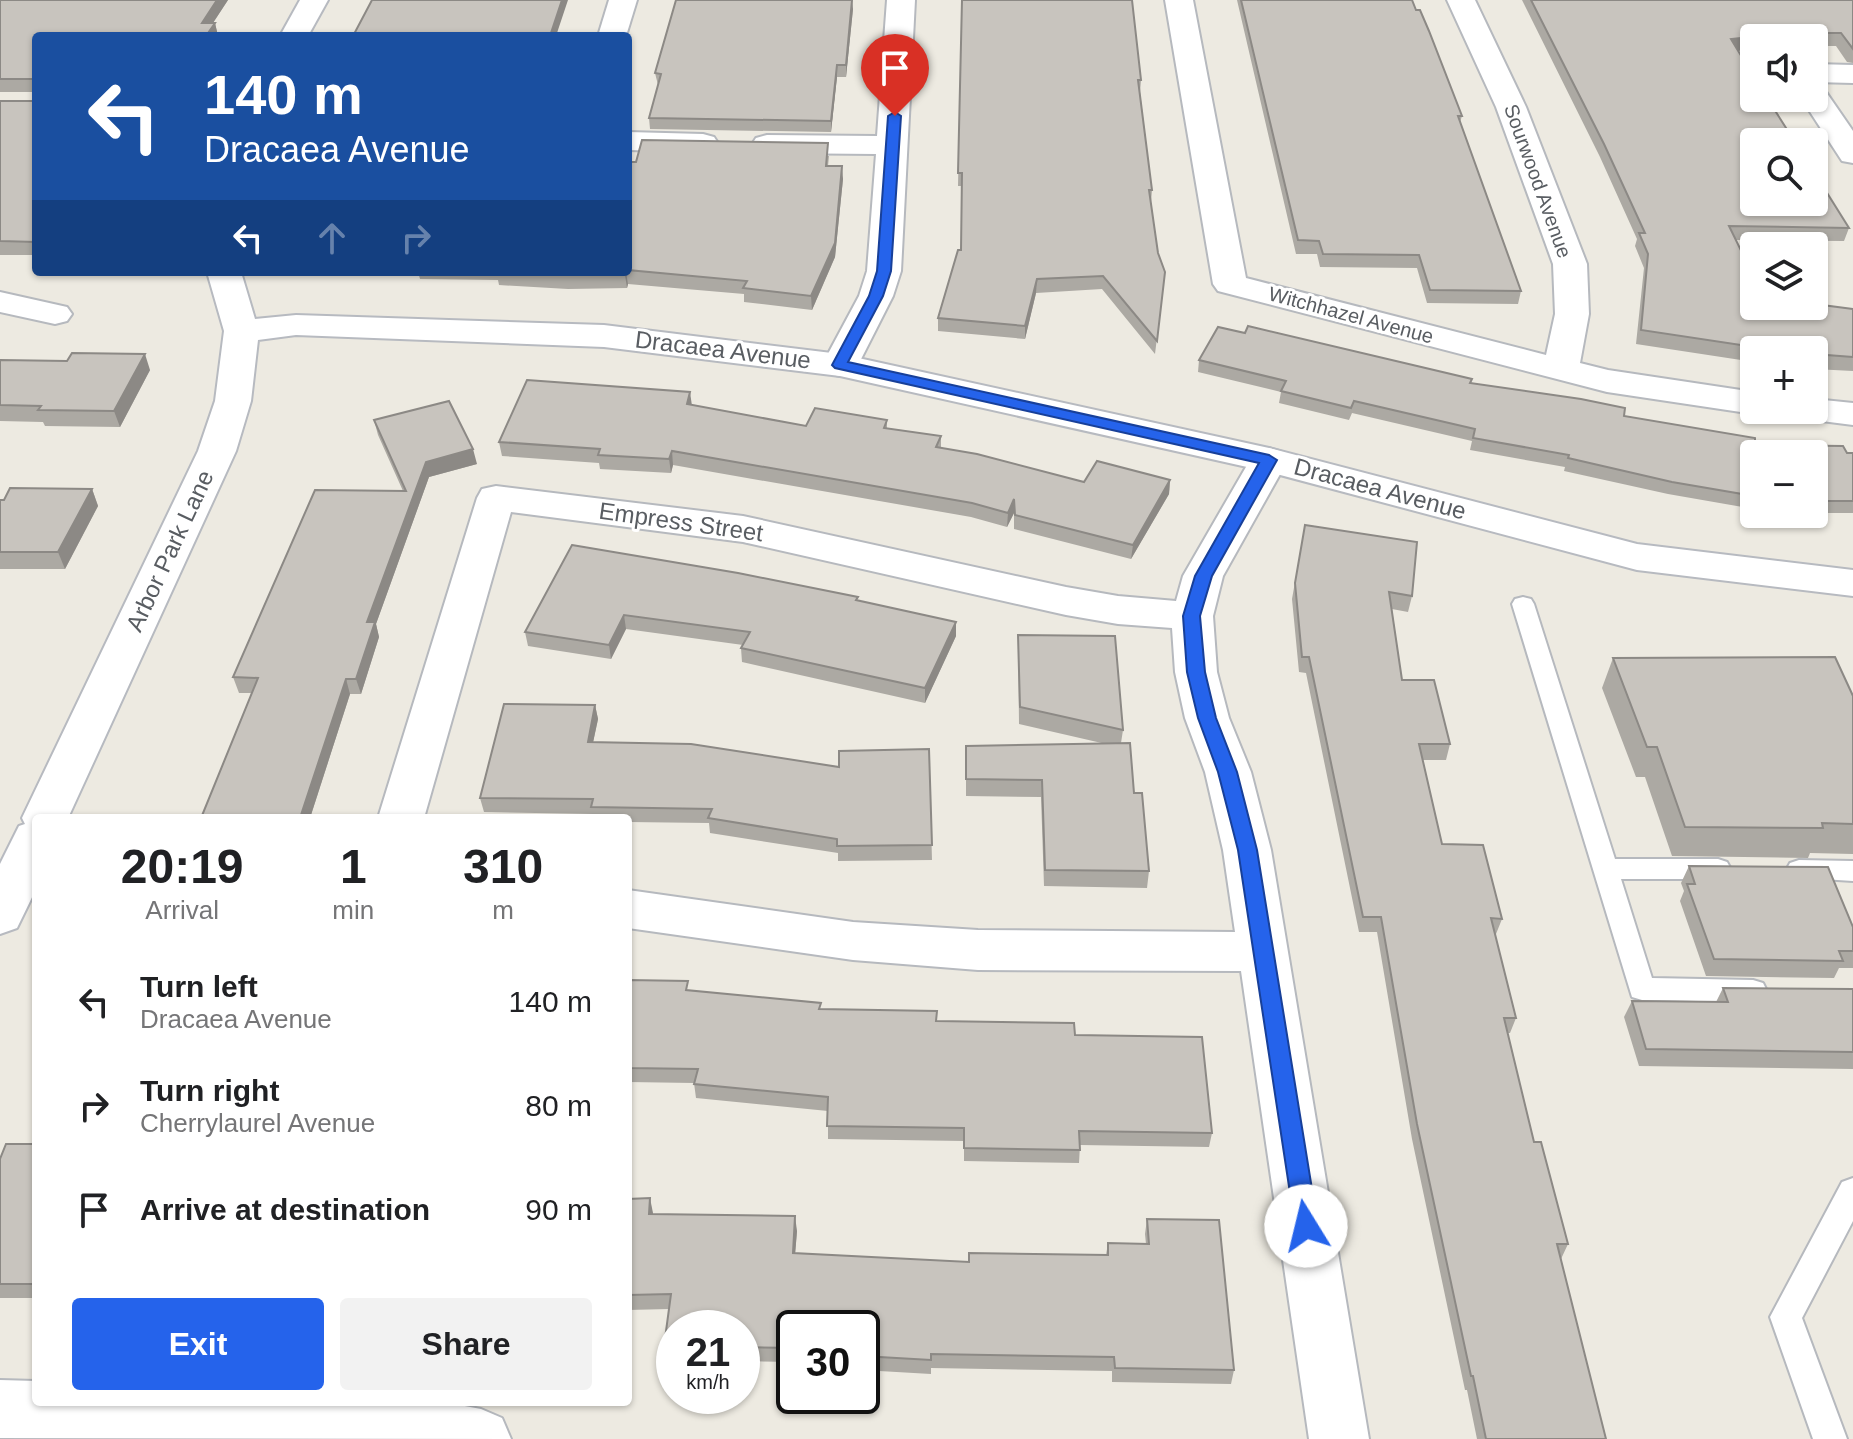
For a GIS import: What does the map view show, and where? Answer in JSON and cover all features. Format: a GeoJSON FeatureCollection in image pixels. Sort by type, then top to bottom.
{"type":"FeatureCollection","features":[{"type":"Feature","properties":{"kind":"street"},"geometry":{"type":"LineString","coordinates":[[296,32],[314,0]]}},
{"type":"Feature","properties":{"kind":"street"},"geometry":{"type":"LineString","coordinates":[[613,32],[623,0]]}},
{"type":"Feature","properties":{"kind":"street"},"geometry":{"type":"LineString","coordinates":[[840,365],[876,296],[884,271],[901,0]]}},
{"type":"Feature","properties":{"kind":"street","name":"Witchhazel Avenue"},"geometry":{"type":"LineString","coordinates":[[1179,0],[1230,284],[1607,381],[1740,401]]}},
{"type":"Feature","properties":{"kind":"street","name":"Sourwood Avenue"},"geometry":{"type":"LineString","coordinates":[[1461,0],[1511,107],[1570,264],[1572,314],[1561,370]]}},
{"type":"Feature","properties":{"kind":"street"},"geometry":{"type":"LineString","coordinates":[[1828,73],[1853,74]]}},
{"type":"Feature","properties":{"kind":"street"},"geometry":{"type":"LineString","coordinates":[[1825,112],[1853,154]]}},
{"type":"Feature","properties":{"kind":"street"},"geometry":{"type":"LineString","coordinates":[[632,141],[893,145]]}},
{"type":"Feature","properties":{"kind":"street","name":"Arbor Park Lane"},"geometry":{"type":"LineString","coordinates":[[47,814],[217,451],[233,401],[241,331],[225,276]]}},
{"type":"Feature","properties":{"kind":"street"},"geometry":{"type":"LineString","coordinates":[[0,302],[55,314]]}},
{"type":"Feature","properties":{"kind":"street","name":"Dracaea Avenue"},"geometry":{"type":"LineString","coordinates":[[241,331],[296,325],[604,336],[840,365],[1269,460],[1637,557],[1853,583]]}},
{"type":"Feature","properties":{"kind":"street"},"geometry":{"type":"LineString","coordinates":[[1828,412],[1853,414]]}},
{"type":"Feature","properties":{"kind":"street"},"geometry":{"type":"LineString","coordinates":[[1269,460],[1203,576],[1192,616],[1196,672],[1207,718],[1228,772],[1247,850],[1339,1439]]}},
{"type":"Feature","properties":{"kind":"street","name":"Empress Street"},"geometry":{"type":"LineString","coordinates":[[402,814],[496,498],[743,529],[1066,601],[1118,610],[1192,616]]}},
{"type":"Feature","properties":{"kind":"street"},"geometry":{"type":"LineString","coordinates":[[0,915],[32,847]]}},
{"type":"Feature","properties":{"kind":"street"},"geometry":{"type":"LineString","coordinates":[[632,910],[853,941],[978,950],[1264,952]]}},
{"type":"Feature","properties":{"kind":"street"},"geometry":{"type":"LineString","coordinates":[[0,1409],[263,1415],[443,1432],[481,1439]]}},
{"type":"Feature","properties":{"kind":"lane"},"geometry":{"type":"LineString","coordinates":[[1523,604],[1642,989],[1778,991]]}},
{"type":"Feature","properties":{"kind":"lane"},"geometry":{"type":"LineString","coordinates":[[1605,869],[1744,870]]}},
{"type":"Feature","properties":{"kind":"lane"},"geometry":{"type":"LineString","coordinates":[[1775,870],[1853,871]]}},
{"type":"Feature","properties":{"kind":"lane"},"geometry":{"type":"LineString","coordinates":[[1830,1439],[1786,1317],[1853,1191]]}},
{"type":"Feature","properties":{"kind":"building"},"geometry":{"type":"Polygon","coordinates":[[[0,0],[217,0],[202,23],[215,23],[209,32],[32,32],[32,79],[0,79],[0,0]]]}},
{"type":"Feature","properties":{"kind":"building"},"geometry":{"type":"Polygon","coordinates":[[[372,0],[562,0],[551,32],[355,32],[372,0]]]}},
{"type":"Feature","properties":{"kind":"building"},"geometry":{"type":"Polygon","coordinates":[[[676,0],[852,0],[846,65],[837,65],[831,121],[649,118],[661,74],[655,73],[676,0]]]}},
{"type":"Feature","properties":{"kind":"building"},"geometry":{"type":"Polygon","coordinates":[[[962,0],[1132,0],[1141,80],[1138,80],[1152,190],[1149,190],[1158,253],[1165,272],[1157,341],[1103,276],[1037,279],[1025,326],[938,318],[958,250],[961,250],[962,173],[958,173],[962,0]]]}},
{"type":"Feature","properties":{"kind":"building"},"geometry":{"type":"Polygon","coordinates":[[[1241,0],[1412,0],[1416,10],[1420,10],[1462,116],[1458,116],[1521,291],[1430,290],[1419,255],[1323,254],[1319,241],[1298,240],[1241,0]]]}},
{"type":"Feature","properties":{"kind":"building"},"geometry":{"type":"Polygon","coordinates":[[[1531,0],[1853,0],[1853,49],[1841,33],[1828,33],[1828,24],[1740,24],[1740,38],[1731,39],[1740,54],[1740,112],[1776,112],[1786,128],[1740,128],[1740,216],[1828,216],[1828,194],[1849,228],[1729,226],[1740,248],[1740,320],[1828,320],[1828,306],[1853,309],[1853,357],[1828,355],[1828,336],[1740,336],[1740,345],[1641,330],[1648,254],[1639,233],[1645,233],[1531,0]]]}},
{"type":"Feature","properties":{"kind":"building"},"geometry":{"type":"Polygon","coordinates":[[[0,101],[32,101],[32,242],[0,241],[0,101]]]}},
{"type":"Feature","properties":{"kind":"building"},"geometry":{"type":"Polygon","coordinates":[[[642,140],[828,143],[826,166],[842,166],[835,243],[811,296],[743,288],[747,281],[632,270],[632,162],[636,162],[642,140]]]}},
{"type":"Feature","properties":{"kind":"building"},"geometry":{"type":"Polygon","coordinates":[[[1248,326],[1472,379],[1470,383],[1581,399],[1625,408],[1624,416],[1755,440],[1740,440],[1740,494],[1672,482],[1568,458],[1569,455],[1473,438],[1475,429],[1354,401],[1351,408],[1281,391],[1286,381],[1199,360],[1218,327],[1245,333],[1248,326]]]}},
{"type":"Feature","properties":{"kind":"building"},"geometry":{"type":"Polygon","coordinates":[[[72,353],[145,354],[114,411],[38,410],[41,406],[0,405],[0,360],[67,361],[72,353]]]}},
{"type":"Feature","properties":{"kind":"building"},"geometry":{"type":"Polygon","coordinates":[[[527,380],[690,392],[687,404],[806,426],[815,408],[887,420],[884,428],[941,436],[936,447],[977,454],[1084,482],[1097,461],[1170,480],[1133,545],[1015,515],[1014,499],[1008,513],[972,503],[672,451],[669,459],[598,455],[600,449],[499,442],[527,380]]]}},
{"type":"Feature","properties":{"kind":"building"},"geometry":{"type":"Polygon","coordinates":[[[449,401],[473,449],[426,462],[367,622],[375,622],[356,679],[346,679],[301,814],[203,814],[258,678],[233,677],[315,490],[406,491],[374,420],[449,401]]]}},
{"type":"Feature","properties":{"kind":"building"},"geometry":{"type":"Polygon","coordinates":[[[1828,446],[1843,446],[1847,453],[1853,453],[1853,501],[1828,501],[1828,446]]]}},
{"type":"Feature","properties":{"kind":"building"},"geometry":{"type":"Polygon","coordinates":[[[10,488],[92,489],[58,552],[0,552],[0,500],[4,500],[10,488]]]}},
{"type":"Feature","properties":{"kind":"building"},"geometry":{"type":"Polygon","coordinates":[[[1305,525],[1417,542],[1412,596],[1389,592],[1402,680],[1434,680],[1450,744],[1419,744],[1442,844],[1483,845],[1502,919],[1491,918],[1516,1018],[1504,1018],[1534,1142],[1541,1142],[1568,1244],[1557,1244],[1606,1439],[1486,1439],[1417,1124],[1381,917],[1363,917],[1309,657],[1302,657],[1295,583],[1305,525]]]}},
{"type":"Feature","properties":{"kind":"building"},"geometry":{"type":"Polygon","coordinates":[[[572,545],[858,597],[856,600],[956,622],[925,688],[741,648],[750,632],[624,615],[609,645],[525,632],[572,545]]]}},
{"type":"Feature","properties":{"kind":"building"},"geometry":{"type":"Polygon","coordinates":[[[1018,635],[1115,636],[1123,730],[1020,707],[1018,635]]]}},
{"type":"Feature","properties":{"kind":"building"},"geometry":{"type":"Polygon","coordinates":[[[1835,657],[1853,696],[1853,824],[1822,823],[1823,828],[1685,827],[1657,747],[1647,747],[1613,658],[1835,657]]]}},
{"type":"Feature","properties":{"kind":"building"},"geometry":{"type":"Polygon","coordinates":[[[504,704],[595,705],[588,742],[691,744],[839,767],[839,751],[929,749],[932,845],[837,846],[837,839],[708,818],[712,809],[591,807],[593,799],[480,798],[504,704]]]}},
{"type":"Feature","properties":{"kind":"building"},"geometry":{"type":"Polygon","coordinates":[[[1130,743],[1134,793],[1142,793],[1149,871],[1045,870],[1042,780],[966,779],[966,746],[1130,743]]]}},
{"type":"Feature","properties":{"kind":"building"},"geometry":{"type":"Polygon","coordinates":[[[1689,866],[1828,867],[1853,927],[1853,951],[1839,951],[1843,961],[1714,959],[1687,884],[1695,884],[1689,866]]]}},
{"type":"Feature","properties":{"kind":"building"},"geometry":{"type":"Polygon","coordinates":[[[632,980],[688,981],[686,990],[821,1003],[819,1009],[937,1011],[936,1021],[1074,1023],[1075,1035],[1202,1037],[1212,1133],[1079,1131],[1080,1150],[964,1148],[964,1128],[827,1126],[828,1097],[694,1084],[698,1069],[632,1068],[632,980]]]}},
{"type":"Feature","properties":{"kind":"building"},"geometry":{"type":"Polygon","coordinates":[[[1723,988],[1853,989],[1853,1052],[1646,1049],[1632,1001],[1728,1002],[1723,988]]]}},
{"type":"Feature","properties":{"kind":"building"},"geometry":{"type":"Polygon","coordinates":[[[6,1144],[32,1144],[32,1284],[0,1284],[0,1159],[6,1144]]]}},
{"type":"Feature","properties":{"kind":"building"},"geometry":{"type":"Polygon","coordinates":[[[650,1198],[649,1214],[795,1216],[793,1253],[969,1262],[969,1253],[1108,1255],[1108,1243],[1149,1244],[1147,1219],[1219,1220],[1234,1370],[1115,1368],[1114,1357],[931,1354],[931,1360],[880,1357],[880,1310],[776,1310],[776,1348],[760,1347],[760,1310],[669,1310],[671,1294],[632,1295],[632,1199],[650,1198]]]}},
{"type":"Feature","properties":{"kind":"route"},"geometry":{"type":"LineString","coordinates":[[895,116],[884,271],[876,296],[840,365],[1269,460],[1203,576],[1192,616],[1196,672],[1207,718],[1228,772],[1247,850],[1306,1226]]}}]}
